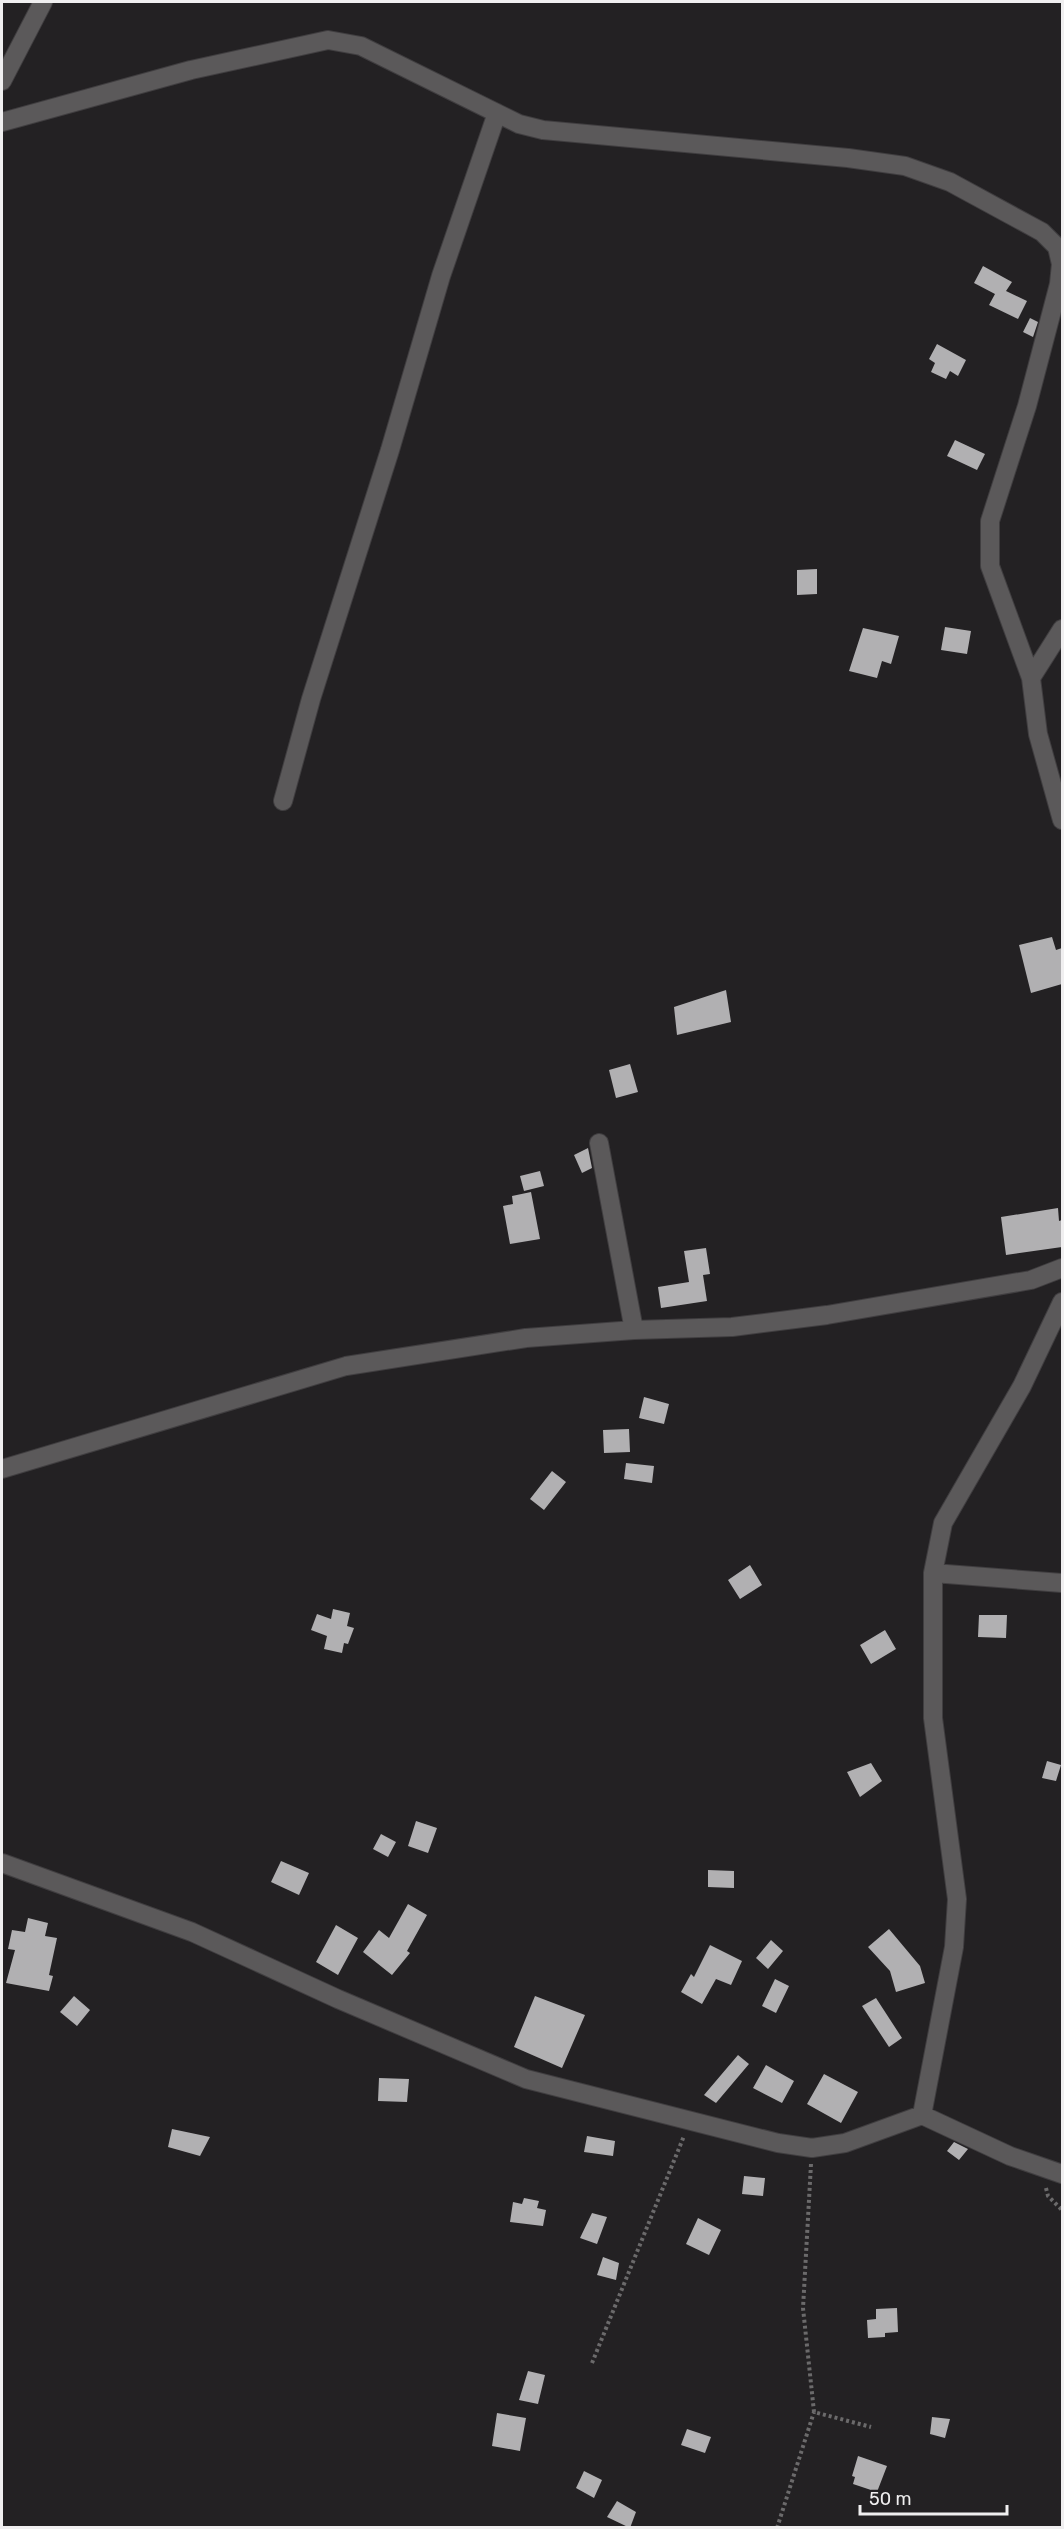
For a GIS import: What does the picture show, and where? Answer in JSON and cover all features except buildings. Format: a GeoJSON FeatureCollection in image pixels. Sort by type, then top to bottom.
{"type":"FeatureCollection","features":[{"type":"Feature","properties":{"kind":"street"},"geometry":{"type":"LineString","coordinates":[[2,81],[43,2]]}},
{"type":"Feature","properties":{"kind":"street"},"geometry":{"type":"LineString","coordinates":[[2,122],[191,70],[328,40],[361,46],[519,124],[543,130],[848,158],[905,166],[950,182],[1042,232],[1057,247],[1062,264],[1059,284],[1027,406],[990,521],[990,566],[1011,618],[1031,678],[1038,734],[1062,820]]}},
{"type":"Feature","properties":{"kind":"street"},"geometry":{"type":"LineString","coordinates":[[283,801],[311,699],[390,450],[441,276],[497,113]]}},
{"type":"Feature","properties":{"kind":"street"},"geometry":{"type":"LineString","coordinates":[[1031,678],[1062,628]]}},
{"type":"Feature","properties":{"kind":"street"},"geometry":{"type":"LineString","coordinates":[[599,1143],[634,1330]]}},
{"type":"Feature","properties":{"kind":"street"},"geometry":{"type":"LineString","coordinates":[[2,1468],[346,1366],[526,1338],[634,1330],[732,1327],[827,1314],[1031,1280],[1062,1268]]}},
{"type":"Feature","properties":{"kind":"street"},"geometry":{"type":"LineString","coordinates":[[922,2115],[954,1947],[957,1899],[933,1718],[933,1573],[943,1523],[1022,1386],[1062,1302]]}},
{"type":"Feature","properties":{"kind":"street"},"geometry":{"type":"LineString","coordinates":[[933,1573],[1062,1583]]}},
{"type":"Feature","properties":{"kind":"street"},"geometry":{"type":"LineString","coordinates":[[2,1863],[192,1932],[338,1999],[526,2079],[778,2143],[812,2148],[845,2143],[922,2115],[1010,2156],[1062,2174]]}},
{"type":"Feature","properties":{"kind":"path"},"geometry":{"type":"LineString","coordinates":[[592,2363],[690,2121]]}},
{"type":"Feature","properties":{"kind":"path"},"geometry":{"type":"LineString","coordinates":[[777,2528],[814,2412],[803,2308],[812,2148]]}},
{"type":"Feature","properties":{"kind":"path"},"geometry":{"type":"LineString","coordinates":[[814,2412],[871,2427]]}}]}
